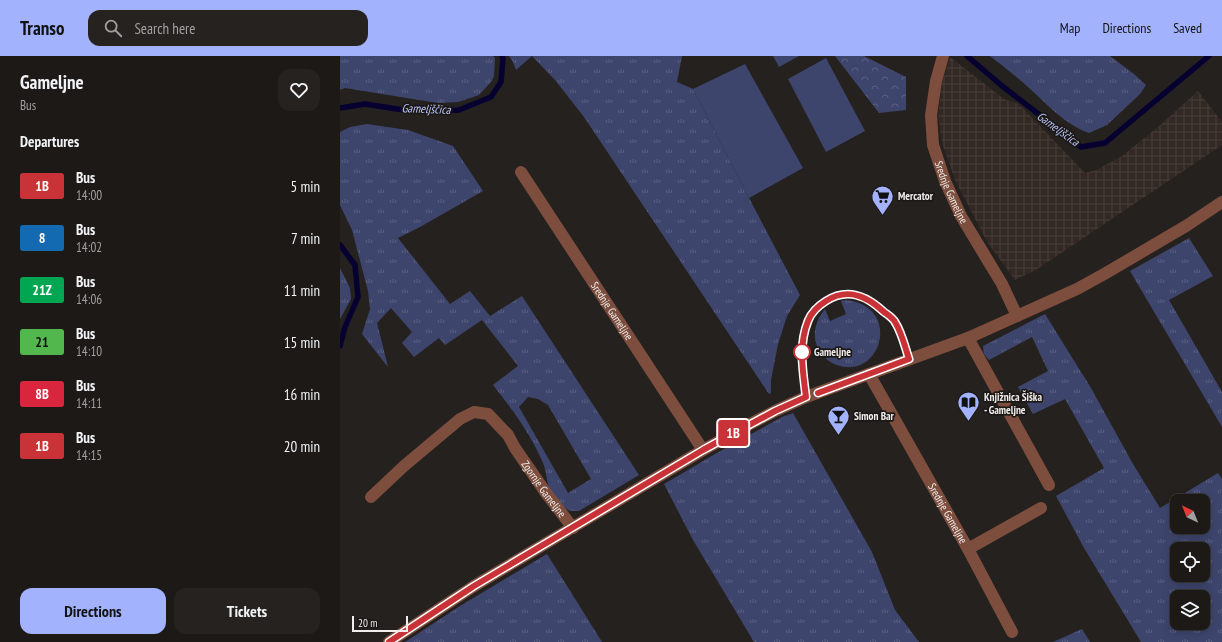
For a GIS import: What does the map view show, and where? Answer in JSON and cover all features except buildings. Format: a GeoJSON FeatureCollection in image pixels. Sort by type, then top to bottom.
{"type":"FeatureCollection","features":[{"type":"Feature","properties":{"kind":"street","name":"Srednje Gameljne"},"geometry":{"type":"LineString","coordinates":[[943,57],[936,81],[931,115],[933,145],[945,181],[962,216],[1002,284],[1017,316]]}},
{"type":"Feature","properties":{"kind":"street","name":"Srednje Gameljne"},"geometry":{"type":"LineString","coordinates":[[521,172],[703,450]]}},
{"type":"Feature","properties":{"kind":"street"},"geometry":{"type":"LineString","coordinates":[[573,528],[703,450],[775,411],[806,397],[968,338],[1077,289],[1186,226],[1222,202]]}},
{"type":"Feature","properties":{"kind":"street"},"geometry":{"type":"LineString","coordinates":[[968,338],[1049,485]]}},
{"type":"Feature","properties":{"kind":"street","name":"Srednje Gameljne"},"geometry":{"type":"LineString","coordinates":[[869,374],[968,549],[1012,632]]}},
{"type":"Feature","properties":{"kind":"street","name":"Zgornje Gameljne"},"geometry":{"type":"LineString","coordinates":[[371,498],[404,466],[460,419],[474,412],[488,414],[508,435],[546,493],[573,528],[474,586],[389,642]]}},
{"type":"Feature","properties":{"kind":"street","name":"Srednje Gameljne"},"geometry":{"type":"LineString","coordinates":[[968,549],[1041,508]]}},
{"type":"Feature","properties":{"kind":"shaded area"},"geometry":{"type":"Polygon","coordinates":[[[950,57],[1004,99],[1019,104],[1085,173],[1096,170],[1122,156],[1158,127],[1198,91],[1222,122],[1222,145],[1036,270],[1015,280],[987,242],[955,180],[942,143],[938,115],[942,83],[950,57]]]}},
{"type":"Feature","properties":{"kind":"green space"},"geometry":{"type":"Polygon","coordinates":[[[340,56],[493,56],[495,58],[494,76],[491,82],[479,95],[458,102],[438,103],[345,88],[340,90],[340,56]]]}},
{"type":"Feature","properties":{"kind":"green space"},"geometry":{"type":"Polygon","coordinates":[[[509,56],[532,56],[516,70],[509,56]]]}},
{"type":"Feature","properties":{"kind":"green space"},"geometry":{"type":"Polygon","coordinates":[[[532,56],[682,56],[677,82],[693,89],[800,295],[787,316],[778,344],[771,380],[771,393],[769,394],[584,117],[555,80],[532,56]]]}},
{"type":"Feature","properties":{"kind":"green space"},"geometry":{"type":"Polygon","coordinates":[[[773,56],[799,56],[779,67],[773,56]]]}},
{"type":"Feature","properties":{"kind":"green space"},"geometry":{"type":"Polygon","coordinates":[[[835,56],[864,56],[906,77],[906,110],[879,113],[835,56]]]}},
{"type":"Feature","properties":{"kind":"green space"},"geometry":{"type":"Polygon","coordinates":[[[990,56],[1110,56],[1146,85],[1140,94],[1107,125],[1089,133],[1064,119],[1019,79],[990,56]]]}},
{"type":"Feature","properties":{"kind":"green space"},"geometry":{"type":"Polygon","coordinates":[[[826,58],[865,131],[826,152],[788,79],[826,58]]]}},
{"type":"Feature","properties":{"kind":"green space"},"geometry":{"type":"Polygon","coordinates":[[[745,64],[803,168],[749,198],[693,89],[745,64]]]}},
{"type":"Feature","properties":{"kind":"green space"},"geometry":{"type":"Polygon","coordinates":[[[367,124],[408,130],[453,146],[483,191],[398,238],[450,304],[470,291],[490,316],[522,296],[639,475],[579,511],[568,510],[558,502],[549,489],[544,466],[533,442],[493,385],[518,366],[482,320],[445,345],[439,338],[414,357],[402,343],[412,332],[391,308],[377,323],[388,367],[362,334],[370,309],[368,291],[352,230],[340,205],[340,132],[350,127],[367,124]],[[528,397],[519,407],[568,493],[591,479],[548,405],[538,399],[528,397]]]}},
{"type":"Feature","properties":{"kind":"green space"},"geometry":{"type":"Polygon","coordinates":[[[1189,238],[1213,276],[1169,300],[1222,392],[1222,427],[1130,271],[1189,238]]]}},
{"type":"Feature","properties":{"kind":"green space"},"geometry":{"type":"Polygon","coordinates":[[[340,268],[350,288],[351,299],[340,319],[340,268]]]}},
{"type":"Feature","properties":{"kind":"green space"},"geometry":{"type":"Polygon","coordinates":[[[845,300],[863,305],[875,315],[880,327],[880,340],[875,353],[865,362],[853,367],[837,365],[828,360],[817,346],[815,336],[817,322],[825,309],[830,321],[846,314],[841,301],[845,300]]]}},
{"type":"Feature","properties":{"kind":"green space"},"geometry":{"type":"Polygon","coordinates":[[[1045,314],[1091,388],[1133,464],[1160,508],[1170,502],[1170,534],[1210,534],[1210,494],[1183,494],[1218,473],[1222,479],[1222,642],[1141,642],[1084,548],[1056,496],[1104,468],[1065,399],[1033,414],[1018,387],[1048,371],[1032,337],[989,360],[984,354],[983,346],[1045,314]]]}},
{"type":"Feature","properties":{"kind":"green space"},"geometry":{"type":"Polygon","coordinates":[[[793,413],[872,552],[895,610],[919,642],[754,642],[693,540],[664,484],[782,417],[793,413]]]}},
{"type":"Feature","properties":{"kind":"green space"},"geometry":{"type":"Polygon","coordinates":[[[547,554],[602,642],[405,642],[460,606],[547,554]]]}},
{"type":"Feature","properties":{"kind":"green space"},"geometry":{"type":"Polygon","coordinates":[[[1082,629],[1090,642],[1053,642],[1082,629]]]}},
{"type":"Feature","properties":{"kind":"waterway","name":"Gameljščica"},"geometry":{"type":"LineString","coordinates":[[340,108],[365,104],[410,111],[459,110],[491,97],[501,82],[502,56]]}},
{"type":"Feature","properties":{"kind":"waterway","name":"Gameljščica"},"geometry":{"type":"LineString","coordinates":[[967,56],[1001,85],[1081,147],[1105,143],[1209,56]]}},
{"type":"Feature","properties":{"kind":"waterway","name":"Gameljščica"},"geometry":{"type":"LineString","coordinates":[[340,245],[355,265],[358,297],[345,327],[340,346]]}},
{"type":"Feature","properties":{"kind":"bus line","name":"1B"},"geometry":{"type":"LineString","coordinates":[[389,642],[474,586],[703,450],[775,411],[806,397],[802,352],[808,321],[815,310],[831,298],[842,294],[856,295],[869,300],[895,321],[902,336],[909,359],[818,393]]}},
{"type":"Feature","properties":{"kind":"place","name":"Mercator"},"geometry":{"type":"Point","coordinates":[882,216]}},
{"type":"Feature","properties":{"kind":"place","name":"Gameljne"},"geometry":{"type":"Point","coordinates":[802,352]}},
{"type":"Feature","properties":{"kind":"place","name":"Knjižnica Šiška - Gameljne"},"geometry":{"type":"Point","coordinates":[968,422]}},
{"type":"Feature","properties":{"kind":"place","name":"Simon Bar"},"geometry":{"type":"Point","coordinates":[839,436]}}]}
